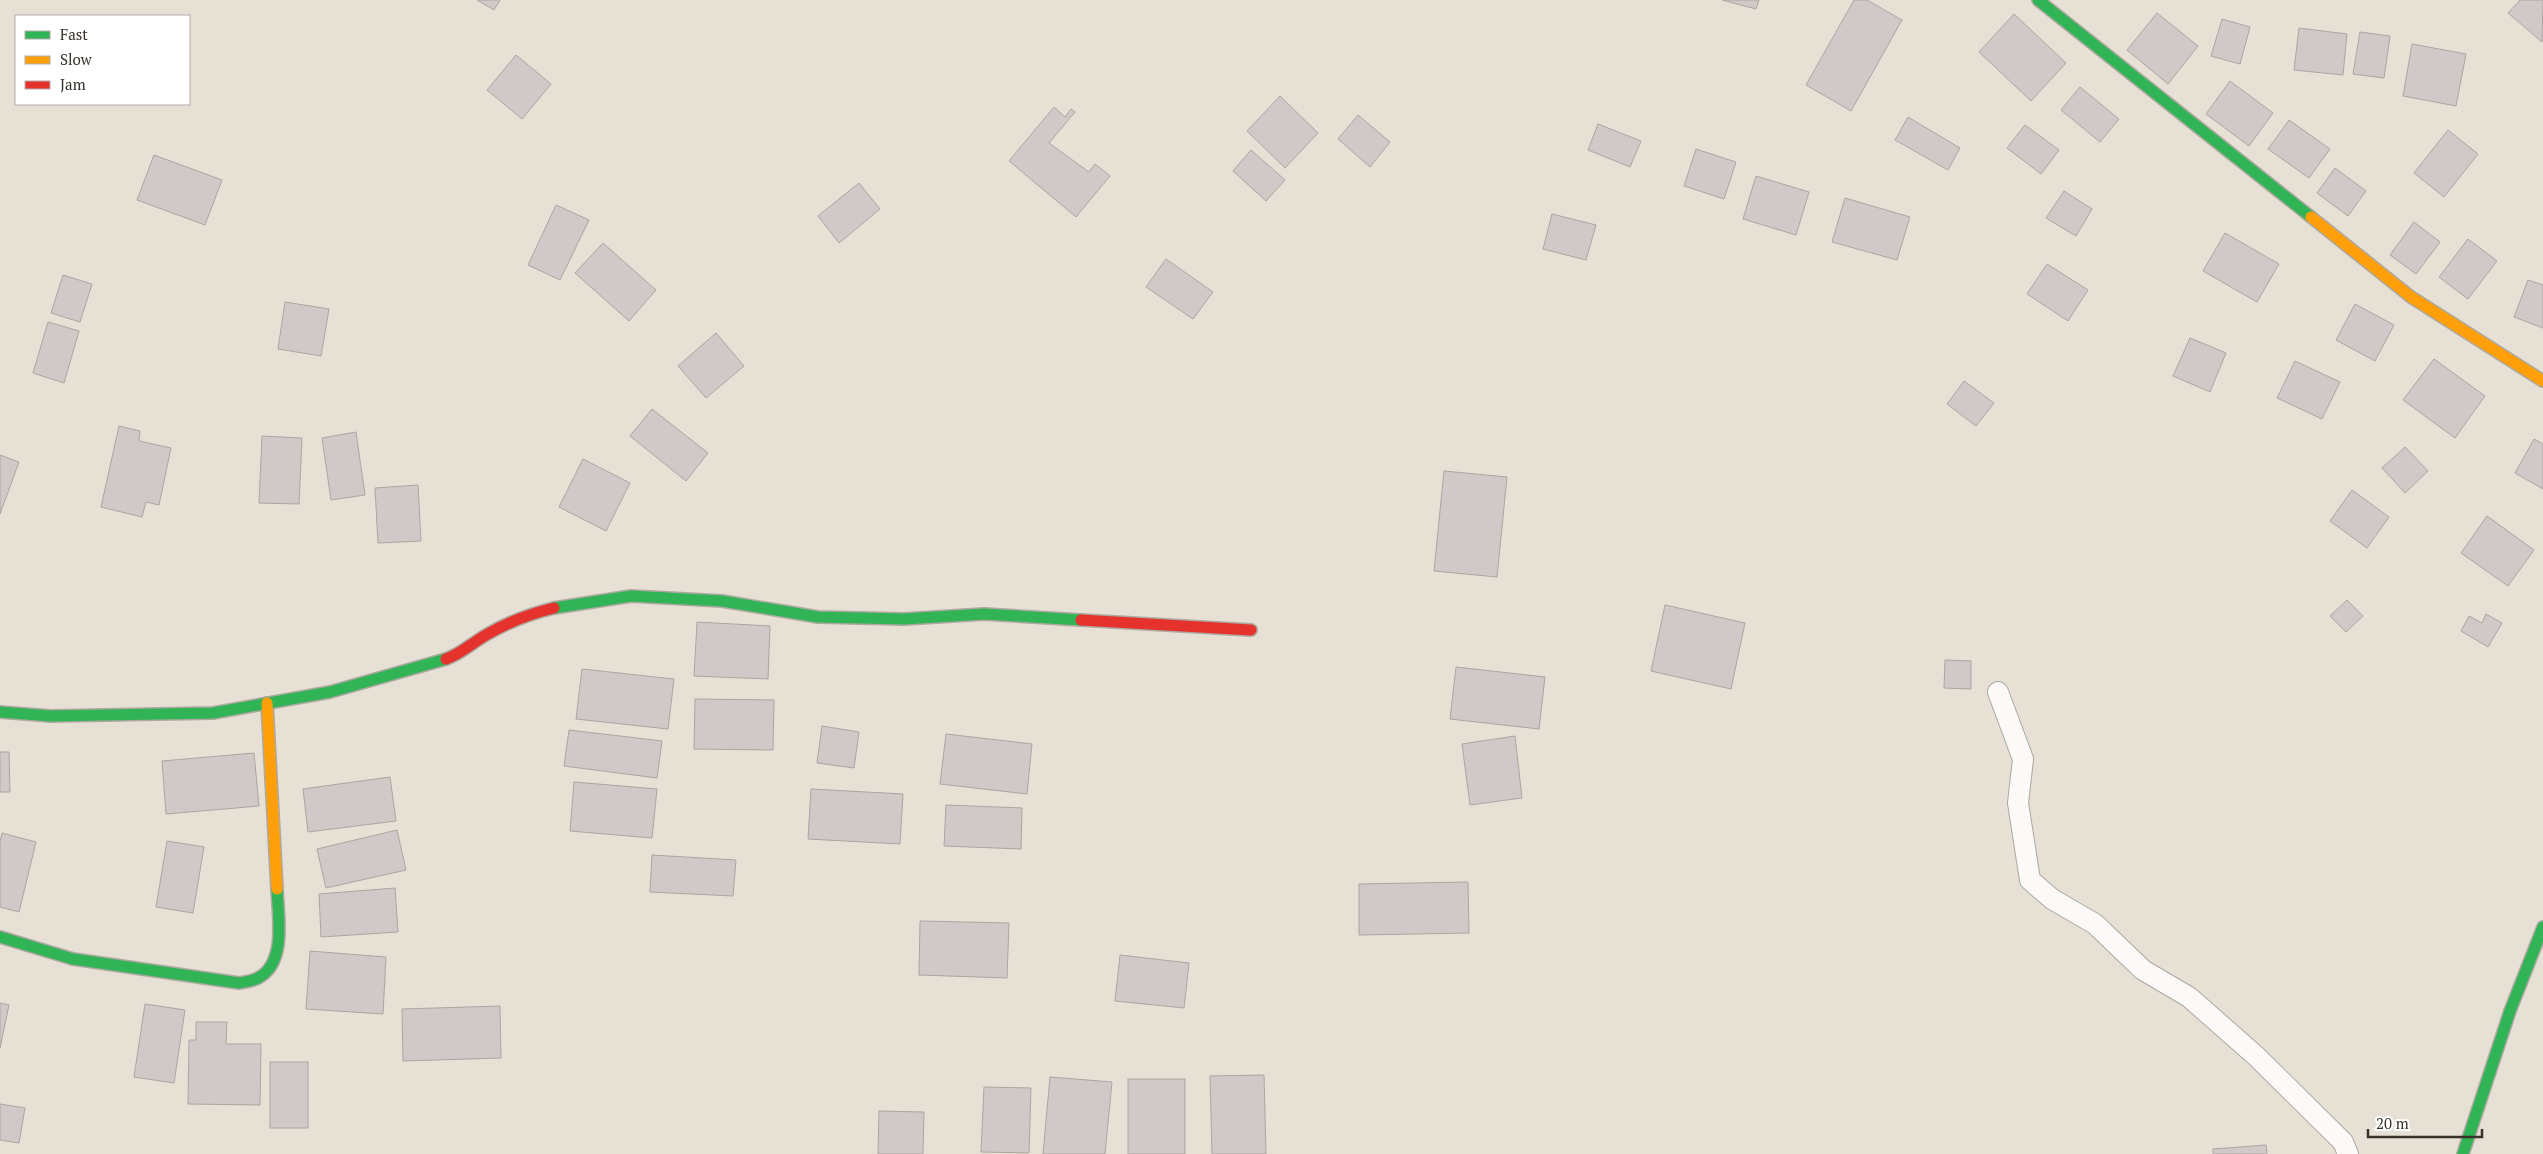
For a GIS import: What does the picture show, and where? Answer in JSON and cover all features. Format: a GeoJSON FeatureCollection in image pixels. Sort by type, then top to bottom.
{"type":"FeatureCollection","features":[{"type":"Feature","properties":{"kind":"street"},"geometry":{"type":"LineString","coordinates":[[2038,0],[2410,297],[2543,381]]}},
{"type":"Feature","properties":{"kind":"street"},"geometry":{"type":"LineString","coordinates":[[0,712],[51,716],[213,713],[330,692],[454,656],[484,636],[519,617],[569,604],[631,596],[722,601],[818,617],[904,619],[984,614],[1251,630]]}},
{"type":"Feature","properties":{"kind":"street"},"geometry":{"type":"LineString","coordinates":[[0,937],[72,959],[137,970],[189,974],[239,982],[259,978],[274,963],[279,934],[268,703]]}},
{"type":"Feature","properties":{"kind":"street"},"geometry":{"type":"LineString","coordinates":[[2463,1154],[2500,1039],[2529,958],[2543,927]]}},
{"type":"Feature","properties":{"kind":"lane"},"geometry":{"type":"LineString","coordinates":[[1998,692],[2022,759],[2018,803],[2030,880],[2052,899],[2095,924],[2143,970],[2188,997],[2256,1056],[2343,1142],[2348,1154]]}},
{"type":"Feature","properties":{"kind":"building"},"geometry":{"type":"Polygon","coordinates":[[[477,0],[500,0],[494,10],[477,0]]]}},
{"type":"Feature","properties":{"kind":"building"},"geometry":{"type":"Polygon","coordinates":[[[1722,0],[1759,0],[1756,9],[1722,0]]]}},
{"type":"Feature","properties":{"kind":"building"},"geometry":{"type":"Polygon","coordinates":[[[1854,0],[1867,0],[1902,20],[1851,111],[1806,85],[1854,0]]]}},
{"type":"Feature","properties":{"kind":"building"},"geometry":{"type":"Polygon","coordinates":[[[2520,0],[2543,0],[2542,42],[2508,13],[2520,0]]]}},
{"type":"Feature","properties":{"kind":"building"},"geometry":{"type":"Polygon","coordinates":[[[2157,13],[2198,46],[2168,84],[2127,50],[2157,13]]]}},
{"type":"Feature","properties":{"kind":"building"},"geometry":{"type":"Polygon","coordinates":[[[2014,14],[2066,63],[2031,101],[1979,52],[2014,14]]]}},
{"type":"Feature","properties":{"kind":"building"},"geometry":{"type":"Polygon","coordinates":[[[2222,19],[2250,27],[2240,64],[2211,56],[2222,19]]]}},
{"type":"Feature","properties":{"kind":"building"},"geometry":{"type":"Polygon","coordinates":[[[2299,28],[2347,34],[2343,75],[2294,70],[2299,28]]]}},
{"type":"Feature","properties":{"kind":"building"},"geometry":{"type":"Polygon","coordinates":[[[2360,32],[2390,36],[2384,78],[2353,74],[2360,32]]]}},
{"type":"Feature","properties":{"kind":"building"},"geometry":{"type":"Polygon","coordinates":[[[2412,44],[2466,54],[2456,106],[2403,96],[2412,44]]]}},
{"type":"Feature","properties":{"kind":"building"},"geometry":{"type":"Polygon","coordinates":[[[516,55],[551,84],[522,119],[487,90],[516,55]]]}},
{"type":"Feature","properties":{"kind":"building"},"geometry":{"type":"Polygon","coordinates":[[[2230,81],[2273,113],[2249,146],[2206,114],[2230,81]]]}},
{"type":"Feature","properties":{"kind":"building"},"geometry":{"type":"Polygon","coordinates":[[[2080,87],[2119,119],[2100,142],[2061,110],[2080,87]]]}},
{"type":"Feature","properties":{"kind":"building"},"geometry":{"type":"Polygon","coordinates":[[[1280,96],[1318,133],[1285,168],[1247,131],[1280,96]]]}},
{"type":"Feature","properties":{"kind":"building"},"geometry":{"type":"Polygon","coordinates":[[[1054,107],[1065,117],[1071,109],[1075,112],[1049,143],[1089,172],[1095,164],[1110,176],[1076,217],[1009,161],[1054,107]]]}},
{"type":"Feature","properties":{"kind":"building"},"geometry":{"type":"Polygon","coordinates":[[[1358,115],[1390,142],[1370,167],[1338,139],[1358,115]]]}},
{"type":"Feature","properties":{"kind":"building"},"geometry":{"type":"Polygon","coordinates":[[[1908,117],[1960,148],[1948,170],[1895,140],[1908,117]]]}},
{"type":"Feature","properties":{"kind":"building"},"geometry":{"type":"Polygon","coordinates":[[[2289,120],[2330,149],[2309,178],[2268,149],[2289,120]]]}},
{"type":"Feature","properties":{"kind":"building"},"geometry":{"type":"Polygon","coordinates":[[[1598,124],[1641,141],[1630,167],[1588,150],[1598,124]]]}},
{"type":"Feature","properties":{"kind":"building"},"geometry":{"type":"Polygon","coordinates":[[[2025,125],[2059,150],[2041,174],[2007,148],[2025,125]]]}},
{"type":"Feature","properties":{"kind":"building"},"geometry":{"type":"Polygon","coordinates":[[[2448,130],[2478,154],[2444,197],[2414,173],[2448,130]]]}},
{"type":"Feature","properties":{"kind":"building"},"geometry":{"type":"Polygon","coordinates":[[[1696,149],[1736,162],[1724,199],[1684,186],[1696,149]]]}},
{"type":"Feature","properties":{"kind":"building"},"geometry":{"type":"Polygon","coordinates":[[[1251,150],[1285,180],[1266,201],[1233,171],[1251,150]]]}},
{"type":"Feature","properties":{"kind":"building"},"geometry":{"type":"Polygon","coordinates":[[[154,155],[222,180],[205,225],[137,200],[154,155]]]}},
{"type":"Feature","properties":{"kind":"building"},"geometry":{"type":"Polygon","coordinates":[[[2335,168],[2366,191],[2348,216],[2317,193],[2335,168]]]}},
{"type":"Feature","properties":{"kind":"building"},"geometry":{"type":"Polygon","coordinates":[[[1756,176],[1809,192],[1796,235],[1743,219],[1756,176]]]}},
{"type":"Feature","properties":{"kind":"building"},"geometry":{"type":"Polygon","coordinates":[[[859,183],[880,209],[839,243],[818,216],[859,183]]]}},
{"type":"Feature","properties":{"kind":"building"},"geometry":{"type":"Polygon","coordinates":[[[2064,191],[2092,209],[2076,236],[2046,218],[2064,191]]]}},
{"type":"Feature","properties":{"kind":"building"},"geometry":{"type":"Polygon","coordinates":[[[1845,198],[1910,217],[1897,260],[1832,242],[1845,198]]]}},
{"type":"Feature","properties":{"kind":"building"},"geometry":{"type":"Polygon","coordinates":[[[556,205],[589,220],[560,280],[528,265],[556,205]]]}},
{"type":"Feature","properties":{"kind":"building"},"geometry":{"type":"Polygon","coordinates":[[[1552,214],[1596,225],[1586,260],[1543,249],[1552,214]]]}},
{"type":"Feature","properties":{"kind":"building"},"geometry":{"type":"Polygon","coordinates":[[[2414,222],[2440,242],[2416,274],[2390,255],[2414,222]]]}},
{"type":"Feature","properties":{"kind":"building"},"geometry":{"type":"Polygon","coordinates":[[[2225,233],[2279,264],[2257,302],[2203,271],[2225,233]]]}},
{"type":"Feature","properties":{"kind":"building"},"geometry":{"type":"Polygon","coordinates":[[[2468,239],[2497,261],[2468,299],[2439,277],[2468,239]]]}},
{"type":"Feature","properties":{"kind":"building"},"geometry":{"type":"Polygon","coordinates":[[[603,243],[656,290],[629,321],[575,273],[603,243]]]}},
{"type":"Feature","properties":{"kind":"building"},"geometry":{"type":"Polygon","coordinates":[[[1166,259],[1213,292],[1193,319],[1146,287],[1166,259]]]}},
{"type":"Feature","properties":{"kind":"building"},"geometry":{"type":"Polygon","coordinates":[[[2047,264],[2088,290],[2068,321],[2027,294],[2047,264]]]}},
{"type":"Feature","properties":{"kind":"building"},"geometry":{"type":"Polygon","coordinates":[[[63,275],[92,284],[80,322],[51,313],[63,275]]]}},
{"type":"Feature","properties":{"kind":"building"},"geometry":{"type":"Polygon","coordinates":[[[2528,280],[2543,285],[2543,328],[2514,317],[2528,280]]]}},
{"type":"Feature","properties":{"kind":"building"},"geometry":{"type":"Polygon","coordinates":[[[285,302],[329,309],[321,356],[278,349],[285,302]]]}},
{"type":"Feature","properties":{"kind":"building"},"geometry":{"type":"Polygon","coordinates":[[[2355,304],[2394,325],[2375,361],[2336,340],[2355,304]]]}},
{"type":"Feature","properties":{"kind":"building"},"geometry":{"type":"Polygon","coordinates":[[[48,322],[79,331],[64,383],[33,373],[48,322]]]}},
{"type":"Feature","properties":{"kind":"building"},"geometry":{"type":"Polygon","coordinates":[[[716,333],[744,366],[706,398],[678,366],[716,333]]]}},
{"type":"Feature","properties":{"kind":"building"},"geometry":{"type":"Polygon","coordinates":[[[2190,338],[2226,353],[2210,392],[2173,376],[2190,338]]]}},
{"type":"Feature","properties":{"kind":"building"},"geometry":{"type":"Polygon","coordinates":[[[2434,359],[2485,396],[2455,438],[2403,400],[2434,359]]]}},
{"type":"Feature","properties":{"kind":"building"},"geometry":{"type":"Polygon","coordinates":[[[2295,361],[2340,382],[2322,419],[2277,398],[2295,361]]]}},
{"type":"Feature","properties":{"kind":"building"},"geometry":{"type":"Polygon","coordinates":[[[1964,381],[1994,403],[1976,426],[1947,404],[1964,381]]]}},
{"type":"Feature","properties":{"kind":"building"},"geometry":{"type":"Polygon","coordinates":[[[652,409],[708,453],[686,481],[630,436],[652,409]]]}},
{"type":"Feature","properties":{"kind":"building"},"geometry":{"type":"Polygon","coordinates":[[[119,426],[140,431],[139,441],[171,448],[159,505],[146,502],[142,517],[101,507],[119,426]]]}},
{"type":"Feature","properties":{"kind":"building"},"geometry":{"type":"Polygon","coordinates":[[[356,432],[365,495],[331,500],[322,438],[356,432]]]}},
{"type":"Feature","properties":{"kind":"building"},"geometry":{"type":"Polygon","coordinates":[[[262,436],[302,438],[299,504],[259,503],[262,436]]]}},
{"type":"Feature","properties":{"kind":"building"},"geometry":{"type":"Polygon","coordinates":[[[2534,439],[2543,444],[2543,489],[2515,473],[2534,439]]]}},
{"type":"Feature","properties":{"kind":"building"},"geometry":{"type":"Polygon","coordinates":[[[2405,447],[2428,471],[2405,493],[2382,468],[2405,447]]]}},
{"type":"Feature","properties":{"kind":"building"},"geometry":{"type":"Polygon","coordinates":[[[0,455],[19,462],[0,514],[0,455]]]}},
{"type":"Feature","properties":{"kind":"building"},"geometry":{"type":"Polygon","coordinates":[[[583,459],[630,483],[606,531],[559,507],[583,459]]]}},
{"type":"Feature","properties":{"kind":"building"},"geometry":{"type":"Polygon","coordinates":[[[1444,471],[1507,477],[1497,577],[1434,571],[1444,471]]]}},
{"type":"Feature","properties":{"kind":"building"},"geometry":{"type":"Polygon","coordinates":[[[418,485],[421,541],[378,543],[375,488],[418,485]]]}},
{"type":"Feature","properties":{"kind":"building"},"geometry":{"type":"Polygon","coordinates":[[[2352,490],[2389,517],[2367,548],[2330,521],[2352,490]]]}},
{"type":"Feature","properties":{"kind":"building"},"geometry":{"type":"Polygon","coordinates":[[[2487,516],[2534,550],[2508,586],[2461,553],[2487,516]]]}},
{"type":"Feature","properties":{"kind":"building"},"geometry":{"type":"Polygon","coordinates":[[[2347,600],[2363,616],[2346,632],[2330,616],[2347,600]]]}},
{"type":"Feature","properties":{"kind":"building"},"geometry":{"type":"Polygon","coordinates":[[[1665,605],[1745,623],[1731,689],[1651,671],[1665,605]]]}},
{"type":"Feature","properties":{"kind":"building"},"geometry":{"type":"Polygon","coordinates":[[[2486,614],[2502,623],[2488,647],[2461,631],[2469,616],[2482,623],[2486,614]]]}},
{"type":"Feature","properties":{"kind":"building"},"geometry":{"type":"Polygon","coordinates":[[[697,622],[770,626],[768,679],[694,676],[697,622]]]}},
{"type":"Feature","properties":{"kind":"building"},"geometry":{"type":"Polygon","coordinates":[[[1945,660],[1971,661],[1971,689],[1944,688],[1945,660]]]}},
{"type":"Feature","properties":{"kind":"building"},"geometry":{"type":"Polygon","coordinates":[[[1456,667],[1545,677],[1539,729],[1450,719],[1456,667]]]}},
{"type":"Feature","properties":{"kind":"building"},"geometry":{"type":"Polygon","coordinates":[[[582,669],[674,679],[668,729],[576,719],[582,669]]]}},
{"type":"Feature","properties":{"kind":"building"},"geometry":{"type":"Polygon","coordinates":[[[695,699],[774,700],[773,750],[694,749],[695,699]]]}},
{"type":"Feature","properties":{"kind":"building"},"geometry":{"type":"Polygon","coordinates":[[[822,726],[859,732],[854,768],[817,763],[822,726]]]}},
{"type":"Feature","properties":{"kind":"building"},"geometry":{"type":"Polygon","coordinates":[[[569,730],[662,741],[657,778],[564,766],[569,730]]]}},
{"type":"Feature","properties":{"kind":"building"},"geometry":{"type":"Polygon","coordinates":[[[946,734],[1032,744],[1027,794],[940,784],[946,734]]]}},
{"type":"Feature","properties":{"kind":"building"},"geometry":{"type":"Polygon","coordinates":[[[1515,736],[1522,798],[1470,805],[1462,744],[1515,736]]]}},
{"type":"Feature","properties":{"kind":"building"},"geometry":{"type":"Polygon","coordinates":[[[0,752],[9,752],[10,792],[0,792],[0,752]]]}},
{"type":"Feature","properties":{"kind":"building"},"geometry":{"type":"Polygon","coordinates":[[[254,753],[259,806],[166,814],[162,761],[254,753]]]}},
{"type":"Feature","properties":{"kind":"building"},"geometry":{"type":"Polygon","coordinates":[[[390,777],[396,821],[308,832],[303,789],[390,777]]]}},
{"type":"Feature","properties":{"kind":"building"},"geometry":{"type":"Polygon","coordinates":[[[574,782],[657,789],[652,838],[570,831],[574,782]]]}},
{"type":"Feature","properties":{"kind":"building"},"geometry":{"type":"Polygon","coordinates":[[[811,789],[903,794],[900,844],[808,839],[811,789]]]}},
{"type":"Feature","properties":{"kind":"building"},"geometry":{"type":"Polygon","coordinates":[[[946,805],[1022,808],[1021,849],[944,846],[946,805]]]}},
{"type":"Feature","properties":{"kind":"building"},"geometry":{"type":"Polygon","coordinates":[[[397,830],[406,870],[326,888],[317,849],[397,830]]]}},
{"type":"Feature","properties":{"kind":"building"},"geometry":{"type":"Polygon","coordinates":[[[2,833],[36,842],[19,912],[0,907],[0,842],[2,833]]]}},
{"type":"Feature","properties":{"kind":"building"},"geometry":{"type":"Polygon","coordinates":[[[167,841],[204,847],[193,913],[156,907],[167,841]]]}},
{"type":"Feature","properties":{"kind":"building"},"geometry":{"type":"Polygon","coordinates":[[[652,855],[736,860],[733,896],[650,892],[652,855]]]}},
{"type":"Feature","properties":{"kind":"building"},"geometry":{"type":"Polygon","coordinates":[[[1468,882],[1469,933],[1359,935],[1359,884],[1468,882]]]}},
{"type":"Feature","properties":{"kind":"building"},"geometry":{"type":"Polygon","coordinates":[[[395,888],[398,932],[321,937],[319,894],[395,888]]]}},
{"type":"Feature","properties":{"kind":"building"},"geometry":{"type":"Polygon","coordinates":[[[920,921],[1009,923],[1007,978],[919,975],[920,921]]]}},
{"type":"Feature","properties":{"kind":"building"},"geometry":{"type":"Polygon","coordinates":[[[310,951],[386,957],[383,1014],[306,1009],[310,951]]]}},
{"type":"Feature","properties":{"kind":"building"},"geometry":{"type":"Polygon","coordinates":[[[1120,955],[1189,963],[1184,1008],[1115,1001],[1120,955]]]}},
{"type":"Feature","properties":{"kind":"building"},"geometry":{"type":"Polygon","coordinates":[[[0,1003],[9,1005],[0,1048],[0,1003]]]}},
{"type":"Feature","properties":{"kind":"building"},"geometry":{"type":"Polygon","coordinates":[[[145,1004],[185,1010],[174,1083],[134,1077],[145,1004]]]}},
{"type":"Feature","properties":{"kind":"building"},"geometry":{"type":"Polygon","coordinates":[[[500,1006],[501,1058],[403,1061],[402,1009],[500,1006]]]}},
{"type":"Feature","properties":{"kind":"building"},"geometry":{"type":"Polygon","coordinates":[[[196,1022],[227,1022],[226,1044],[261,1044],[260,1105],[188,1104],[189,1040],[196,1040],[196,1022]]]}},
{"type":"Feature","properties":{"kind":"building"},"geometry":{"type":"Polygon","coordinates":[[[270,1062],[308,1062],[308,1128],[270,1128],[270,1062]]]}},
{"type":"Feature","properties":{"kind":"building"},"geometry":{"type":"Polygon","coordinates":[[[1264,1075],[1266,1154],[1212,1154],[1210,1076],[1264,1075]]]}},
{"type":"Feature","properties":{"kind":"building"},"geometry":{"type":"Polygon","coordinates":[[[1050,1077],[1112,1082],[1105,1154],[1043,1154],[1050,1077]]]}},
{"type":"Feature","properties":{"kind":"building"},"geometry":{"type":"Polygon","coordinates":[[[1128,1079],[1185,1079],[1185,1154],[1128,1154],[1128,1079]]]}},
{"type":"Feature","properties":{"kind":"building"},"geometry":{"type":"Polygon","coordinates":[[[984,1087],[1031,1088],[1029,1153],[981,1152],[984,1087]]]}},
{"type":"Feature","properties":{"kind":"building"},"geometry":{"type":"Polygon","coordinates":[[[0,1104],[25,1108],[19,1143],[0,1140],[0,1104]]]}},
{"type":"Feature","properties":{"kind":"building"},"geometry":{"type":"Polygon","coordinates":[[[879,1111],[924,1112],[923,1154],[878,1154],[879,1111]]]}},
{"type":"Feature","properties":{"kind":"building"},"geometry":{"type":"Polygon","coordinates":[[[2266,1145],[2267,1154],[2213,1154],[2213,1149],[2266,1145]]]}},
{"type":"Feature","properties":{"kind":"traffic: fast"},"geometry":{"type":"LineString","coordinates":[[2038,0],[2311,217]]}},
{"type":"Feature","properties":{"kind":"traffic: fast"},"geometry":{"type":"LineString","coordinates":[[554,608],[631,596],[722,601],[818,617],[904,619],[984,614],[1081,620]]}},
{"type":"Feature","properties":{"kind":"traffic: fast"},"geometry":{"type":"LineString","coordinates":[[0,712],[51,716],[213,713],[330,692],[446,659]]}},
{"type":"Feature","properties":{"kind":"traffic: fast"},"geometry":{"type":"LineString","coordinates":[[0,937],[73,959],[239,983],[251,981],[267,971],[273,962],[277,950],[279,938],[277,889]]}},
{"type":"Feature","properties":{"kind":"traffic: fast"},"geometry":{"type":"LineString","coordinates":[[2463,1154],[2510,1011],[2543,927]]}},
{"type":"Feature","properties":{"kind":"traffic: slow"},"geometry":{"type":"LineString","coordinates":[[2311,217],[2411,297],[2543,381]]}},
{"type":"Feature","properties":{"kind":"traffic: slow"},"geometry":{"type":"LineString","coordinates":[[267,703],[277,889]]}},
{"type":"Feature","properties":{"kind":"traffic: jam"},"geometry":{"type":"LineString","coordinates":[[446,659],[502,626],[554,608]]}},
{"type":"Feature","properties":{"kind":"traffic: jam"},"geometry":{"type":"LineString","coordinates":[[1081,620],[1251,630]]}}]}
